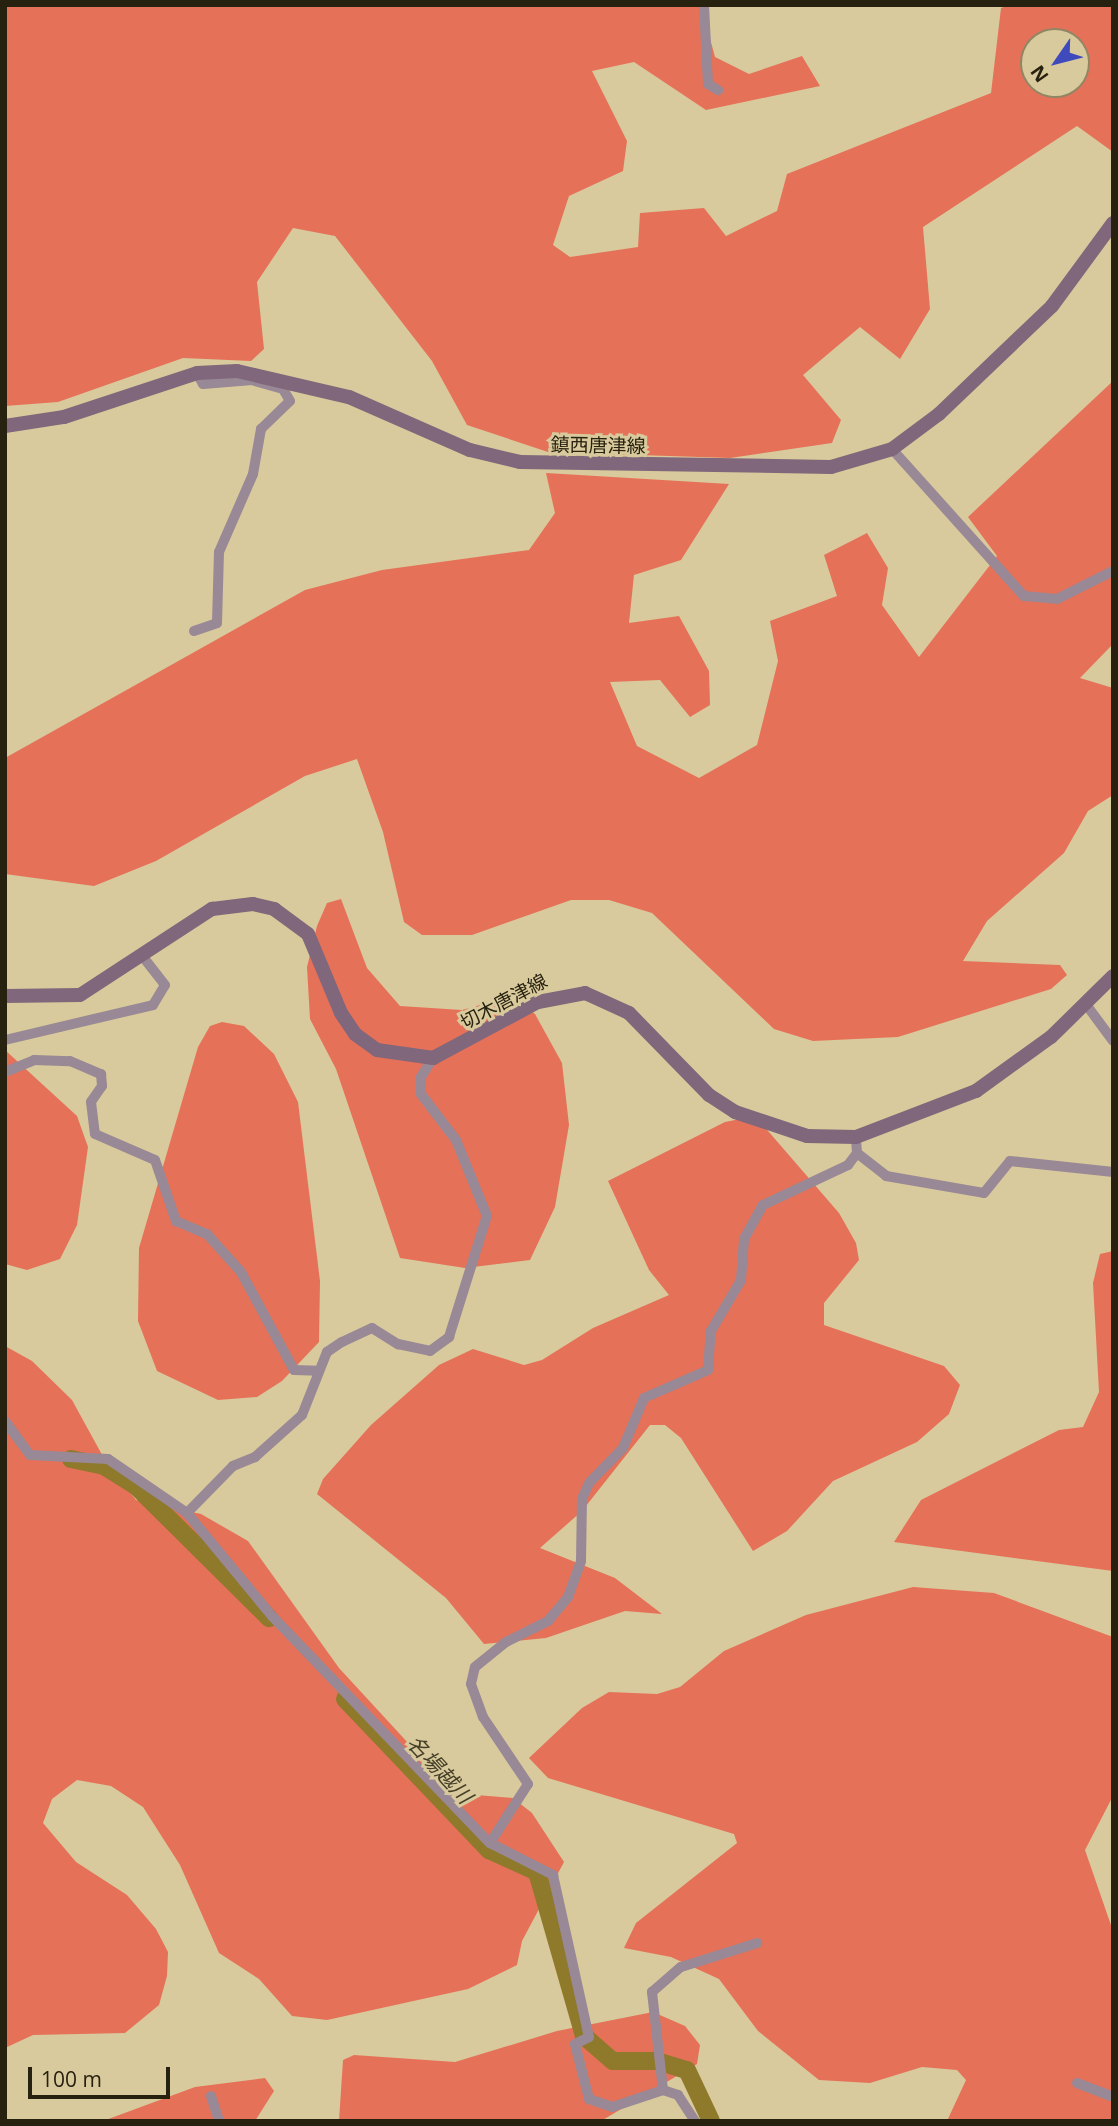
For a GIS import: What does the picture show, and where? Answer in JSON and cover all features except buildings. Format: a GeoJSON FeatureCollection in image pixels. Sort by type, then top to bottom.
{"type":"FeatureCollection","features":[{"type":"Feature","properties":{"kind":"main road","name":"鎮西唐津線"},"geometry":{"type":"LineString","coordinates":[[5,426],[64,417],[197,373],[237,371],[317,388],[470,450],[520,462],[798,470],[831,467],[892,449],[939,414],[1052,306],[1113,223]]}},
{"type":"Feature","properties":{"kind":"main road"},"geometry":{"type":"LineString","coordinates":[[5,996],[80,995],[143,957],[212,909],[253,904],[274,909],[308,934],[355,1034],[405,1059],[433,1058]]}},
{"type":"Feature","properties":{"kind":"main road","name":"切木唐津線"},"geometry":{"type":"LineString","coordinates":[[433,1058],[538,1002],[585,993],[629,1013],[709,1095],[735,1112],[807,1136],[856,1136],[976,1091],[1021,1062],[1113,976]]}},
{"type":"Feature","properties":{"kind":"street"},"geometry":{"type":"LineString","coordinates":[[704,5],[708,84],[718,90]]}},
{"type":"Feature","properties":{"kind":"street"},"geometry":{"type":"LineString","coordinates":[[194,631],[217,622],[219,552],[253,474],[261,429],[290,401],[272,386],[252,380],[203,384],[197,373]]}},
{"type":"Feature","properties":{"kind":"street"},"geometry":{"type":"LineString","coordinates":[[892,449],[1024,596],[1057,599],[1113,571]]}},
{"type":"Feature","properties":{"kind":"street"},"geometry":{"type":"LineString","coordinates":[[5,1040],[153,1004],[166,985],[143,957]]}},
{"type":"Feature","properties":{"kind":"street"},"geometry":{"type":"LineString","coordinates":[[1085,1003],[1113,1041]]}},
{"type":"Feature","properties":{"kind":"street"},"geometry":{"type":"LineString","coordinates":[[187,1513],[233,1466],[255,1457],[302,1415],[327,1352],[372,1328],[398,1344],[430,1351],[457,1319],[487,1216],[456,1140],[421,1094],[421,1077],[433,1058]]}},
{"type":"Feature","properties":{"kind":"street"},"geometry":{"type":"LineString","coordinates":[[5,1072],[34,1060],[58,1060],[101,1074],[102,1086],[91,1102],[95,1134],[155,1160],[176,1221],[207,1234],[241,1272],[294,1370],[318,1371]]}},
{"type":"Feature","properties":{"kind":"street"},"geometry":{"type":"LineString","coordinates":[[856,1136],[857,1153],[886,1176],[984,1193],[1010,1161],[1113,1172]]}},
{"type":"Feature","properties":{"kind":"street"},"geometry":{"type":"LineString","coordinates":[[490,1843],[528,1784],[483,1717],[471,1684],[475,1667],[506,1642],[548,1621],[568,1597],[582,1561],[582,1499],[589,1483],[623,1448],[644,1398],[708,1370],[711,1331],[741,1280],[744,1239],[763,1205],[834,1173],[857,1153]]}},
{"type":"Feature","properties":{"kind":"street"},"geometry":{"type":"LineString","coordinates":[[5,1421],[30,1455],[108,1460],[187,1513],[272,1615],[490,1843],[547,1870],[556,1881],[581,2043],[585,2092],[595,2105],[612,2107],[663,2090],[678,2095],[695,2121]]}},
{"type":"Feature","properties":{"kind":"street"},"geometry":{"type":"LineString","coordinates":[[663,2090],[652,1992],[681,1967],[757,1943]]}},
{"type":"Feature","properties":{"kind":"street"},"geometry":{"type":"LineString","coordinates":[[1077,2083],[1113,2097]]}},
{"type":"Feature","properties":{"kind":"street"},"geometry":{"type":"LineString","coordinates":[[211,2096],[219,2121]]}},
{"type":"Feature","properties":{"kind":"shaded area"},"geometry":{"type":"Polygon","coordinates":[[[5,5],[701,5],[715,57],[749,74],[802,56],[820,86],[706,110],[634,62],[592,71],[627,141],[623,171],[569,196],[553,245],[570,257],[638,247],[640,213],[704,208],[726,236],[777,211],[787,174],[991,93],[1001,8],[1009,5],[1113,5],[1113,152],[1077,126],[923,227],[930,309],[900,359],[860,327],[803,375],[841,420],[832,443],[730,458],[548,452],[467,425],[432,361],[335,236],[293,228],[257,282],[264,349],[251,361],[183,358],[58,402],[5,406],[5,5]]]}},
{"type":"Feature","properties":{"kind":"shaded area"},"geometry":{"type":"Polygon","coordinates":[[[1113,381],[1113,644],[1080,678],[1113,688],[1113,795],[1088,811],[1064,853],[987,921],[963,961],[1060,965],[1067,975],[1051,989],[898,1037],[813,1041],[774,1029],[652,913],[609,900],[571,900],[472,935],[422,935],[404,922],[383,832],[357,759],[305,776],[156,861],[94,886],[5,874],[5,758],[305,590],[382,570],[529,550],[555,513],[546,473],[729,484],[681,560],[634,575],[629,623],[679,616],[709,671],[710,705],[690,717],[660,680],[610,682],[637,746],[699,778],[757,745],[778,661],[770,621],[837,596],[824,555],[867,533],[888,568],[882,605],[919,657],[997,556],[968,517],[1113,381]]]}},
{"type":"Feature","properties":{"kind":"shaded area"},"geometry":{"type":"Polygon","coordinates":[[[341,899],[367,968],[400,1006],[462,1010],[509,997],[535,1014],[562,1063],[569,1125],[555,1207],[530,1260],[465,1268],[400,1258],[336,1069],[310,1019],[307,967],[317,926],[327,903],[341,899]]]}},
{"type":"Feature","properties":{"kind":"shaded area"},"geometry":{"type":"Polygon","coordinates":[[[222,1022],[244,1026],[274,1054],[298,1102],[320,1281],[319,1342],[282,1381],[257,1397],[218,1400],[157,1371],[138,1321],[139,1248],[198,1047],[210,1026],[222,1022]]]}},
{"type":"Feature","properties":{"kind":"shaded area"},"geometry":{"type":"Polygon","coordinates":[[[5,1050],[77,1116],[88,1147],[77,1225],[60,1259],[27,1270],[5,1264],[5,1050]]]}},
{"type":"Feature","properties":{"kind":"shaded area"},"geometry":{"type":"Polygon","coordinates":[[[755,1116],[839,1213],[856,1243],[859,1260],[824,1303],[824,1325],[944,1366],[960,1385],[949,1414],[917,1442],[833,1481],[787,1531],[753,1551],[681,1438],[665,1425],[650,1425],[582,1511],[540,1548],[615,1578],[662,1614],[625,1611],[546,1638],[484,1644],[446,1598],[317,1494],[323,1479],[371,1425],[439,1365],[473,1349],[524,1365],[542,1360],[593,1328],[669,1295],[649,1270],[608,1181],[725,1122],[755,1116]]]}},
{"type":"Feature","properties":{"kind":"shaded area"},"geometry":{"type":"Polygon","coordinates":[[[1113,1251],[1113,1571],[894,1542],[921,1500],[1059,1430],[1083,1427],[1099,1392],[1093,1283],[1100,1254],[1113,1251]]]}},
{"type":"Feature","properties":{"kind":"shaded area"},"geometry":{"type":"Polygon","coordinates":[[[5,1346],[32,1361],[72,1400],[106,1462],[136,1500],[201,1514],[248,1541],[339,1668],[433,1770],[464,1794],[513,1798],[532,1813],[564,1862],[522,1941],[517,1965],[468,1989],[327,2020],[292,2016],[259,1979],[219,1953],[180,1865],[143,1807],[111,1786],[77,1780],[52,1799],[43,1823],[76,1862],[127,1895],[156,1929],[168,1952],[167,1976],[159,2005],[125,2033],[33,2035],[5,2048],[5,1346]]]}},
{"type":"Feature","properties":{"kind":"shaded area"},"geometry":{"type":"Polygon","coordinates":[[[913,1587],[994,1593],[1113,1637],[1113,1796],[1085,1850],[1113,1931],[1113,2121],[947,2121],[966,2080],[957,2070],[922,2067],[870,2083],[819,2080],[758,2031],[719,1979],[671,1957],[624,1948],[636,1923],[737,1843],[734,1834],[548,1778],[529,1758],[582,1708],[609,1692],[657,1694],[680,1687],[724,1651],[806,1615],[913,1587]]]}},
{"type":"Feature","properties":{"kind":"shaded area"},"geometry":{"type":"Polygon","coordinates":[[[653,2012],[685,2026],[700,2045],[697,2064],[601,2121],[339,2121],[343,2060],[354,2055],[455,2062],[557,2031],[653,2012]]]}},
{"type":"Feature","properties":{"kind":"shaded area"},"geometry":{"type":"Polygon","coordinates":[[[265,2078],[274,2091],[255,2121],[103,2121],[195,2087],[265,2078]]]}},
{"type":"Feature","properties":{"kind":"waterway"},"geometry":{"type":"LineString","coordinates":[[71,1459],[104,1466],[135,1485],[269,1618]]}},
{"type":"Feature","properties":{"kind":"waterway","name":"名場越川"},"geometry":{"type":"LineString","coordinates":[[345,1699],[489,1850],[537,1872],[584,2036],[613,2061],[657,2061],[687,2070],[711,2121]]}}]}
